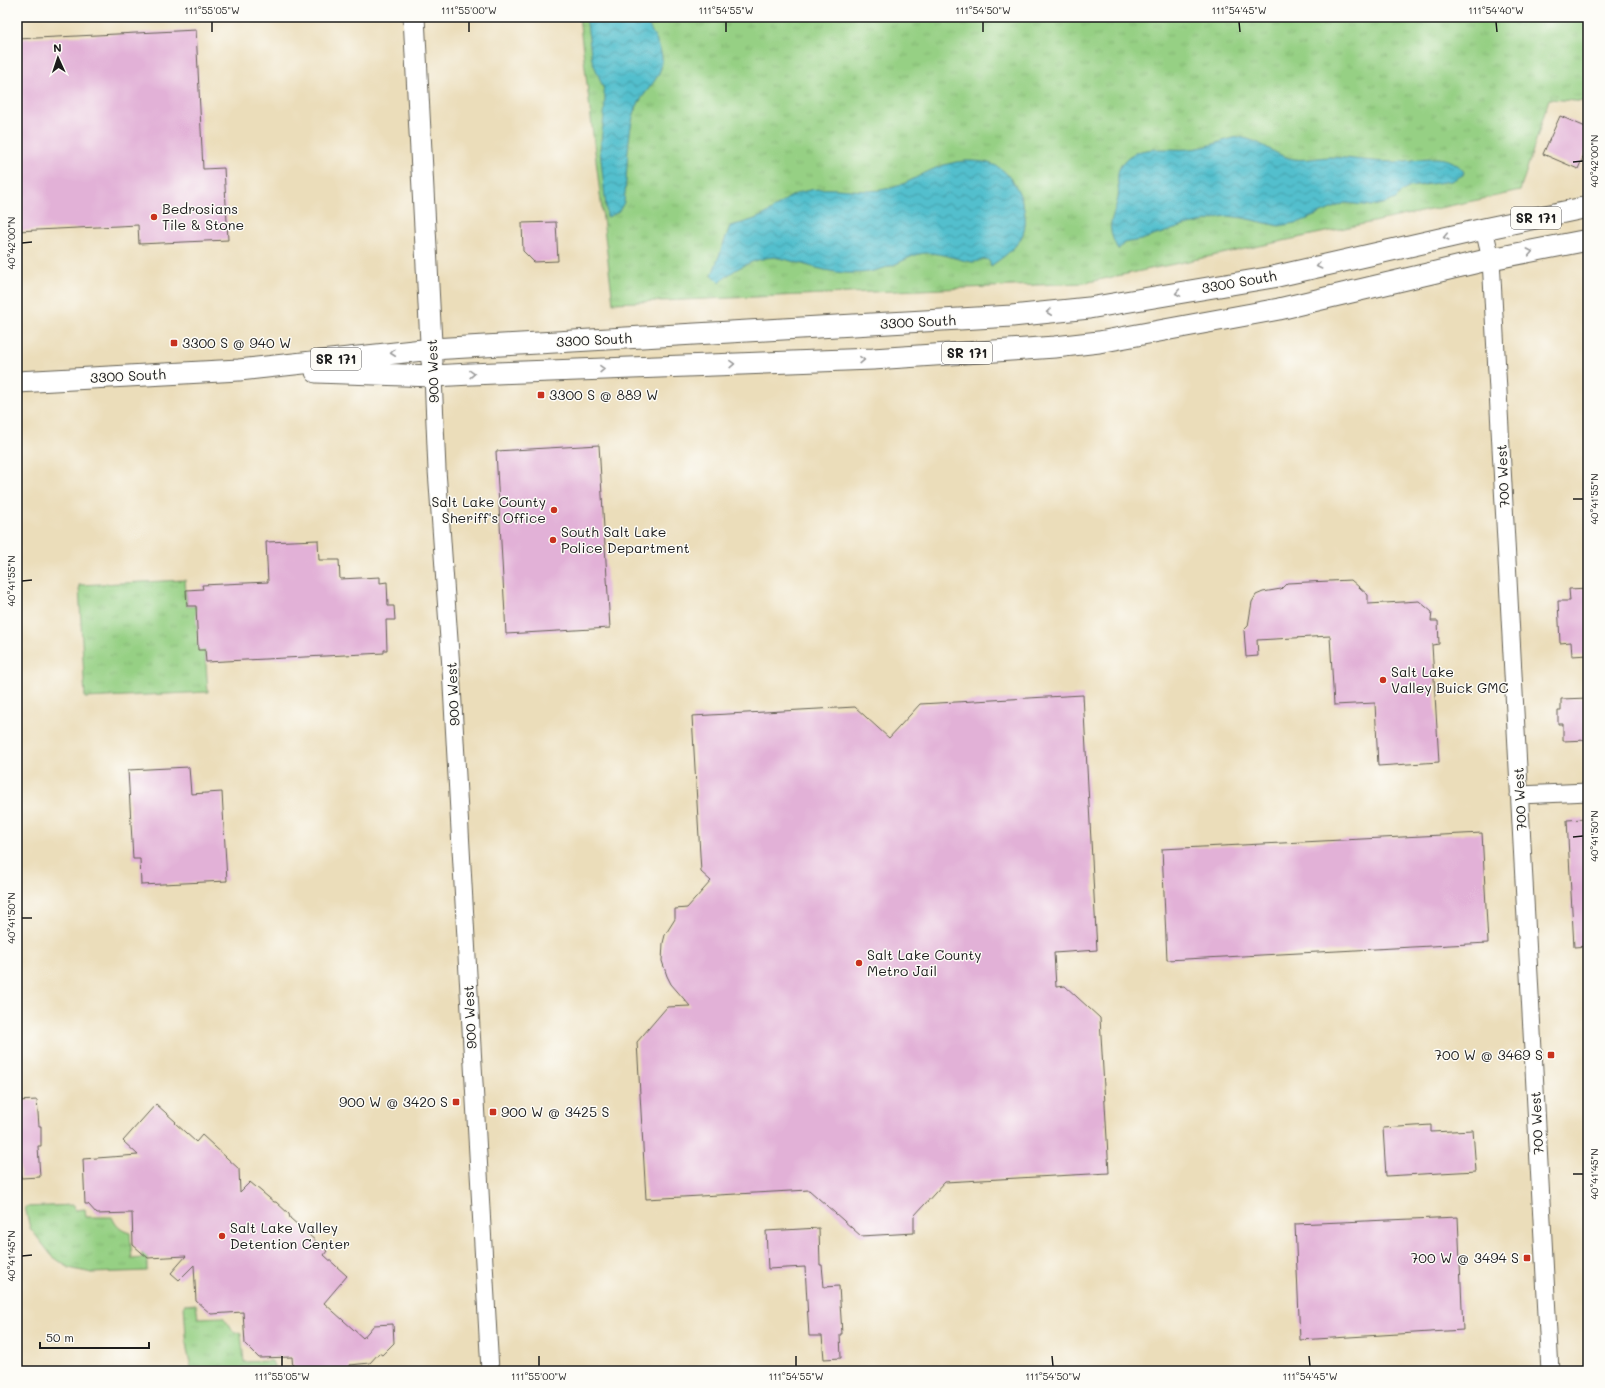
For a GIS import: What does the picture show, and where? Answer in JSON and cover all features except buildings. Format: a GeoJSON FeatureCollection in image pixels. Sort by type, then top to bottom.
{"type":"FeatureCollection","features":[{"type":"Feature","properties":{"kind":"main road","name":"900 West"},"geometry":{"type":"LineString","coordinates":[[414,17],[433,376]]}},
{"type":"Feature","properties":{"kind":"main road","name":"3300 South"},"geometry":{"type":"LineString","coordinates":[[17,382],[239,370],[432,349],[997,317],[1090,308],[1273,277],[1588,207]]}},
{"type":"Feature","properties":{"kind":"main road","name":"3300 South"},"geometry":{"type":"LineString","coordinates":[[239,370],[433,376],[873,359],[1055,347],[1099,342],[1279,309],[1492,259],[1588,240]]}},
{"type":"Feature","properties":{"kind":"street","name":"700 West"},"geometry":{"type":"LineString","coordinates":[[1484,229],[1492,259],[1550,1371]]}},
{"type":"Feature","properties":{"kind":"street","name":"900 West"},"geometry":{"type":"LineString","coordinates":[[433,376],[437,470],[452,668],[490,1371]]}},
{"type":"Feature","properties":{"kind":"street"},"geometry":{"type":"LineString","coordinates":[[1519,795],[1588,792]]}},
{"type":"Feature","properties":{"kind":"green space"},"geometry":{"type":"Polygon","coordinates":[[[579,17],[1588,17],[1588,102],[1549,99],[1520,191],[1084,283],[613,303],[579,17]]]}},
{"type":"Feature","properties":{"kind":"green space"},"geometry":{"type":"Polygon","coordinates":[[[185,580],[187,606],[196,606],[205,650],[208,692],[85,698],[79,585],[185,580]]]}},
{"type":"Feature","properties":{"kind":"green space"},"geometry":{"type":"Polygon","coordinates":[[[74,1205],[75,1210],[85,1209],[86,1217],[112,1217],[119,1227],[130,1233],[132,1259],[142,1258],[142,1252],[147,1256],[147,1271],[92,1273],[69,1268],[52,1256],[30,1228],[25,1207],[74,1205]]]}},
{"type":"Feature","properties":{"kind":"green space"},"geometry":{"type":"Polygon","coordinates":[[[196,1304],[198,1318],[223,1317],[233,1331],[241,1334],[244,1362],[272,1361],[275,1369],[278,1371],[192,1371],[187,1350],[184,1305],[196,1304]]]}},
{"type":"Feature","properties":{"kind":"water"},"geometry":{"type":"Polygon","coordinates":[[[586,17],[644,17],[656,40],[662,58],[661,69],[639,102],[630,129],[624,202],[618,212],[607,217],[600,149],[605,97],[603,87],[592,60],[586,17]]]}},
{"type":"Feature","properties":{"kind":"water"},"geometry":{"type":"Polygon","coordinates":[[[1238,137],[1259,143],[1276,153],[1294,159],[1331,157],[1392,162],[1440,158],[1449,160],[1464,172],[1463,175],[1451,181],[1410,187],[1401,192],[1396,199],[1373,206],[1345,203],[1300,222],[1279,226],[1243,218],[1228,216],[1220,217],[1184,226],[1141,240],[1124,243],[1118,250],[1112,234],[1111,224],[1118,198],[1119,171],[1126,159],[1133,154],[1151,149],[1196,148],[1238,137]]]}},
{"type":"Feature","properties":{"kind":"water"},"geometry":{"type":"Polygon","coordinates":[[[965,161],[986,162],[998,167],[1012,180],[1022,200],[1025,220],[1021,238],[1011,250],[991,266],[990,262],[986,259],[972,262],[938,254],[923,253],[893,265],[875,270],[862,273],[846,273],[825,270],[774,257],[744,265],[731,273],[720,283],[712,275],[730,226],[758,218],[796,194],[824,189],[868,191],[891,188],[903,184],[930,170],[950,163],[965,161]]]}},
{"type":"Feature","properties":{"kind":"place","name":"Bedrosians Tile & Stone"},"geometry":{"type":"Point","coordinates":[154,217]}},
{"type":"Feature","properties":{"kind":"place","name":"3300 S @ 940 W"},"geometry":{"type":"Point","coordinates":[174,343]}},
{"type":"Feature","properties":{"kind":"place","name":"3300 S @ 889 W"},"geometry":{"type":"Point","coordinates":[541,395]}},
{"type":"Feature","properties":{"kind":"place","name":"Salt Lake County Sheriff's Office"},"geometry":{"type":"Point","coordinates":[554,510]}},
{"type":"Feature","properties":{"kind":"place","name":"South Salt Lake Police Department"},"geometry":{"type":"Point","coordinates":[553,540]}},
{"type":"Feature","properties":{"kind":"place","name":"Salt Lake Valley Buick GMC"},"geometry":{"type":"Point","coordinates":[1383,680]}},
{"type":"Feature","properties":{"kind":"place","name":"Salt Lake County Metro Jail"},"geometry":{"type":"Point","coordinates":[859,963]}},
{"type":"Feature","properties":{"kind":"place","name":"700 W @ 3469 S"},"geometry":{"type":"Point","coordinates":[1551,1055]}},
{"type":"Feature","properties":{"kind":"place","name":"900 W @ 3420 S"},"geometry":{"type":"Point","coordinates":[456,1102]}},
{"type":"Feature","properties":{"kind":"place","name":"900 W @ 3425 S"},"geometry":{"type":"Point","coordinates":[493,1112]}},
{"type":"Feature","properties":{"kind":"place","name":"Salt Lake Valley Detention Center"},"geometry":{"type":"Point","coordinates":[222,1236]}},
{"type":"Feature","properties":{"kind":"place","name":"700 W @ 3494 S"},"geometry":{"type":"Point","coordinates":[1527,1258]}}]}
